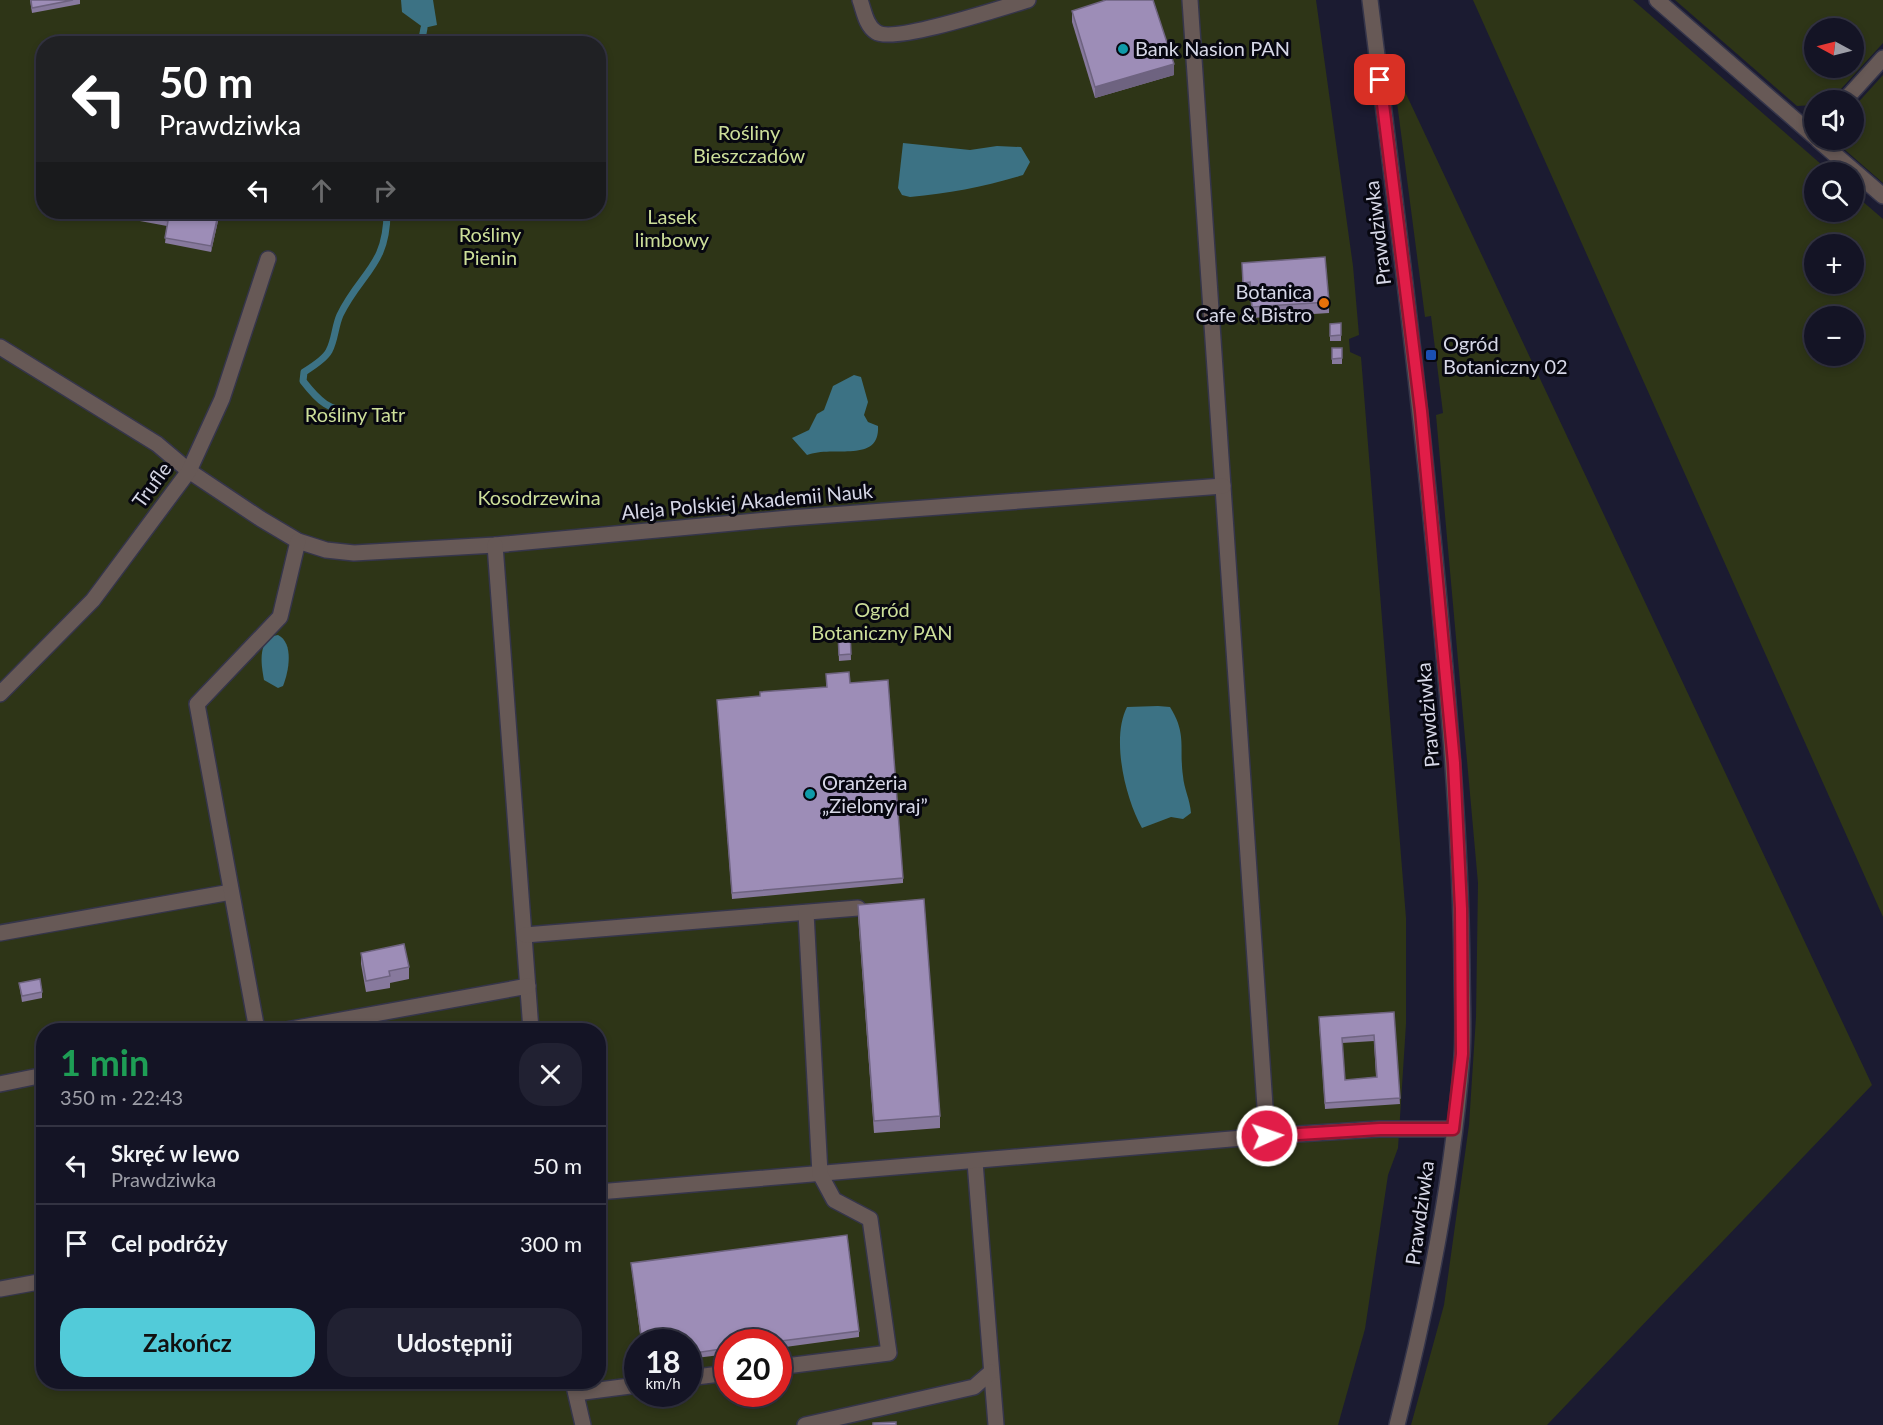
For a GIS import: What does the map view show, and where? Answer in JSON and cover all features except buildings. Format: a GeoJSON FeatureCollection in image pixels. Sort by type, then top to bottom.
{"type":"FeatureCollection","features":[{"type":"Feature","properties":{"kind":"street"},"geometry":{"type":"LineString","coordinates":[[860,0],[867,20],[876,32],[887,36],[923,30],[1028,0]]}},
{"type":"Feature","properties":{"kind":"street"},"geometry":{"type":"LineString","coordinates":[[1190,0],[1267,1136]]}},
{"type":"Feature","properties":{"kind":"street","name":"Prawdziwka"},"geometry":{"type":"LineString","coordinates":[[1370,0],[1421,411],[1454,763],[1461,909],[1462,1054],[1453,1129],[1439,1241],[1421,1331],[1397,1425]]}},
{"type":"Feature","properties":{"kind":"street"},"geometry":{"type":"LineString","coordinates":[[1657,0],[1804,127]]}},
{"type":"Feature","properties":{"kind":"street"},"geometry":{"type":"LineString","coordinates":[[1854,90],[1883,58]]}},
{"type":"Feature","properties":{"kind":"street"},"geometry":{"type":"LineString","coordinates":[[1830,150],[1883,196]]}},
{"type":"Feature","properties":{"kind":"street","name":"Trufle"},"geometry":{"type":"LineString","coordinates":[[0,693],[93,600],[189,471],[222,399],[268,259]]}},
{"type":"Feature","properties":{"kind":"street","name":"Aleja Polskiej Akademii Nauk"},"geometry":{"type":"LineString","coordinates":[[0,346],[157,444],[189,471],[298,541],[326,550],[354,553],[495,545],[799,518],[1223,486]]}},
{"type":"Feature","properties":{"kind":"street"},"geometry":{"type":"LineString","coordinates":[[257,1023],[197,704],[280,617],[298,541]]}},
{"type":"Feature","properties":{"kind":"street"},"geometry":{"type":"LineString","coordinates":[[495,545],[531,1023]]}},
{"type":"Feature","properties":{"kind":"street"},"geometry":{"type":"LineString","coordinates":[[0,933],[231,892]]}},
{"type":"Feature","properties":{"kind":"street"},"geometry":{"type":"LineString","coordinates":[[525,935],[858,908]]}},
{"type":"Feature","properties":{"kind":"street"},"geometry":{"type":"LineString","coordinates":[[792,1365],[889,1353],[870,1219],[834,1200],[820,1174],[806,913]]}},
{"type":"Feature","properties":{"kind":"street"},"geometry":{"type":"LineString","coordinates":[[324,1023],[528,986]]}},
{"type":"Feature","properties":{"kind":"street"},"geometry":{"type":"LineString","coordinates":[[0,1083],[36,1077]]}},
{"type":"Feature","properties":{"kind":"street"},"geometry":{"type":"LineString","coordinates":[[606,1191],[1267,1136],[1380,1129],[1453,1129]]}},
{"type":"Feature","properties":{"kind":"street"},"geometry":{"type":"LineString","coordinates":[[975,1162],[996,1425]]}},
{"type":"Feature","properties":{"kind":"street"},"geometry":{"type":"LineString","coordinates":[[0,1289],[36,1282]]}},
{"type":"Feature","properties":{"kind":"street"},"geometry":{"type":"LineString","coordinates":[[805,1425],[828,1422],[974,1387],[991,1372]]}},
{"type":"Feature","properties":{"kind":"street"},"geometry":{"type":"LineString","coordinates":[[606,1386],[624,1385]]}},
{"type":"Feature","properties":{"kind":"street"},"geometry":{"type":"LineString","coordinates":[[575,1389],[583,1425]]}},
{"type":"Feature","properties":{"kind":"green space","name":"Ogród Botaniczny PAN"},"geometry":{"type":"Polygon","coordinates":[[[0,0],[1316,0],[1353,266],[1359,335],[1349,339],[1350,352],[1361,357],[1406,918],[1406,1024],[1398,1148],[1388,1175],[1365,1329],[1338,1425],[0,1425],[0,0]]]}},
{"type":"Feature","properties":{"kind":"green space"},"geometry":{"type":"Polygon","coordinates":[[[1473,0],[1633,0],[1819,162],[1804,162],[1804,222],[1864,222],[1864,203],[1883,219],[1883,917],[1473,0]]]}},
{"type":"Feature","properties":{"kind":"green space"},"geometry":{"type":"Polygon","coordinates":[[[1675,0],[1883,0],[1883,43],[1864,64],[1864,18],[1804,18],[1804,78],[1851,78],[1840,90],[1804,90],[1804,106],[1797,106],[1675,0]]]}},
{"type":"Feature","properties":{"kind":"green space"},"geometry":{"type":"Polygon","coordinates":[[[1392,64],[1872,1085],[1547,1425],[1411,1425],[1444,1305],[1469,1125],[1476,1017],[1478,883],[1436,415],[1443,413],[1431,316],[1425,317],[1392,64]]]}},
{"type":"Feature","properties":{"kind":"green space"},"geometry":{"type":"Polygon","coordinates":[[[1883,75],[1883,183],[1864,166],[1864,162],[1859,162],[1845,150],[1864,150],[1864,96],[1883,75]]]}},
{"type":"Feature","properties":{"kind":"water"},"geometry":{"type":"Polygon","coordinates":[[[401,0],[433,0],[437,25],[424,28],[402,12],[401,0]]]}},
{"type":"Feature","properties":{"kind":"water"},"geometry":{"type":"Polygon","coordinates":[[[903,143],[970,150],[997,146],[1021,147],[1030,162],[1023,175],[967,189],[910,197],[902,195],[898,188],[903,143]]]}},
{"type":"Feature","properties":{"kind":"water"},"geometry":{"type":"Polygon","coordinates":[[[854,375],[861,377],[868,402],[864,415],[868,422],[878,426],[877,438],[872,445],[864,449],[818,452],[807,455],[792,438],[809,430],[817,414],[824,410],[833,386],[854,375]]]}},
{"type":"Feature","properties":{"kind":"water"},"geometry":{"type":"Polygon","coordinates":[[[278,635],[286,644],[289,658],[283,686],[278,688],[264,680],[262,653],[267,641],[278,635]]]}},
{"type":"Feature","properties":{"kind":"water"},"geometry":{"type":"Polygon","coordinates":[[[1127,707],[1170,707],[1179,725],[1184,781],[1191,813],[1183,819],[1171,817],[1142,828],[1130,801],[1126,785],[1122,768],[1120,735],[1127,707]]]}},
{"type":"Feature","properties":{"kind":"waterway"},"geometry":{"type":"LineString","coordinates":[[422,36],[424,28]]}},
{"type":"Feature","properties":{"kind":"waterway"},"geometry":{"type":"LineString","coordinates":[[355,414],[338,410],[320,400],[303,381],[304,372],[329,351],[340,315],[378,257],[383,245],[387,219]]}},
{"type":"Feature","properties":{"kind":"place","name":"Bank Nasion PAN"},"geometry":{"type":"Point","coordinates":[1123,49]}},
{"type":"Feature","properties":{"kind":"place","name":"Botanica Cafe & Bistro"},"geometry":{"type":"Point","coordinates":[1324,303]}},
{"type":"Feature","properties":{"kind":"place","name":"Ogród Botaniczny 02"},"geometry":{"type":"Point","coordinates":[1431,355]}},
{"type":"Feature","properties":{"kind":"place","name":"Oranżeria „Zielony raj”"},"geometry":{"type":"Point","coordinates":[810,794]}},
{"type":"Feature","properties":{"kind":"route"},"geometry":{"type":"LineString","coordinates":[[1267,1136],[1380,1129],[1453,1129],[1462,1054],[1461,909],[1454,763],[1421,411],[1380,80]]}},
{"type":"Feature","properties":{"kind":"park label","name":"Rośliny Bieszczadów"},"geometry":{"type":"Point","coordinates":[749,144]}},
{"type":"Feature","properties":{"kind":"park label","name":"Lasek limbowy"},"geometry":{"type":"Point","coordinates":[672,228]}},
{"type":"Feature","properties":{"kind":"park label","name":"Rośliny Pienin"},"geometry":{"type":"Point","coordinates":[490,246]}},
{"type":"Feature","properties":{"kind":"park label","name":"Rośliny Tatr"},"geometry":{"type":"Point","coordinates":[355,415]}},
{"type":"Feature","properties":{"kind":"park label","name":"Kosodrzewina"},"geometry":{"type":"Point","coordinates":[539,498]}}]}
